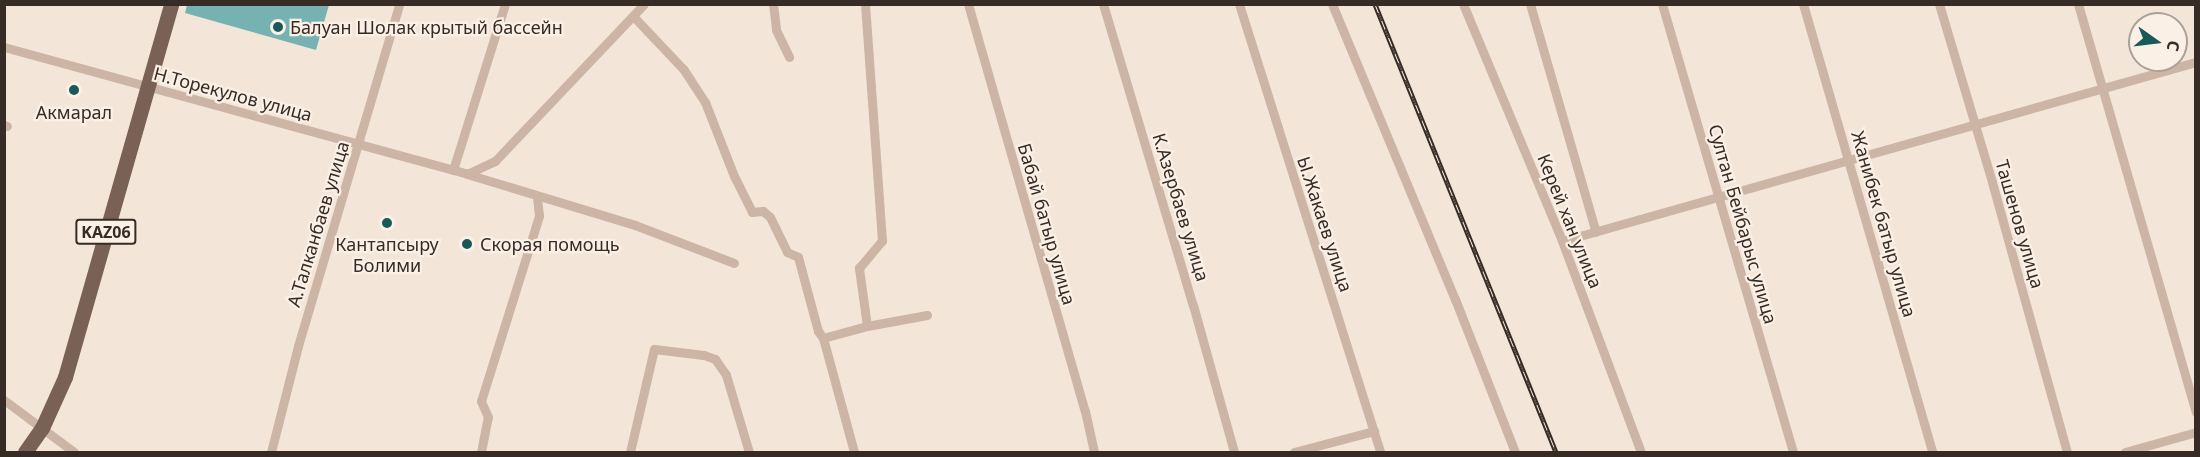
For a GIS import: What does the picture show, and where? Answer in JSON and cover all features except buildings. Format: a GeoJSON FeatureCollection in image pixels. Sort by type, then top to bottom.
{"type":"FeatureCollection","features":[{"type":"Feature","properties":{"kind":"main road","name":"KАZ06"},"geometry":{"type":"LineString","coordinates":[[25,453],[42,428],[65,377],[171,4]]}},
{"type":"Feature","properties":{"kind":"street","name":"А.Талканбаев улица"},"geometry":{"type":"LineString","coordinates":[[271,453],[298,346],[360,145],[399,4]]}},
{"type":"Feature","properties":{"kind":"street"},"geometry":{"type":"LineString","coordinates":[[453,170],[505,4]]}},
{"type":"Feature","properties":{"kind":"street"},"geometry":{"type":"LineString","coordinates":[[467,174],[495,161],[644,4]]}},
{"type":"Feature","properties":{"kind":"street"},"geometry":{"type":"LineString","coordinates":[[773,4],[776,30],[789,57]]}},
{"type":"Feature","properties":{"kind":"street"},"geometry":{"type":"LineString","coordinates":[[865,4],[882,241],[860,268],[867,326]]}},
{"type":"Feature","properties":{"kind":"street","name":"Бабай батыр улица"},"geometry":{"type":"LineString","coordinates":[[968,4],[1085,411],[1094,453]]}},
{"type":"Feature","properties":{"kind":"street","name":"К.Азербаев улица"},"geometry":{"type":"LineString","coordinates":[[1103,4],[1193,305],[1234,453]]}},
{"type":"Feature","properties":{"kind":"street","name":"Ы.Жакаев улица"},"geometry":{"type":"LineString","coordinates":[[1239,4],[1380,453]]}},
{"type":"Feature","properties":{"kind":"street"},"geometry":{"type":"LineString","coordinates":[[1332,4],[1455,299],[1515,453]]}},
{"type":"Feature","properties":{"kind":"street","name":"Керей хан улица"},"geometry":{"type":"LineString","coordinates":[[1462,4],[1562,241],[1641,453]]}},
{"type":"Feature","properties":{"kind":"street","name":"Керей хан улица"},"geometry":{"type":"LineString","coordinates":[[1530,4],[1596,232]]}},
{"type":"Feature","properties":{"kind":"street","name":"Султан Бейбарыс улица"},"geometry":{"type":"LineString","coordinates":[[1662,4],[1793,453]]}},
{"type":"Feature","properties":{"kind":"street","name":"Жанибек батыр улица"},"geometry":{"type":"LineString","coordinates":[[1803,4],[1932,453]]}},
{"type":"Feature","properties":{"kind":"street","name":"Ташенов улица"},"geometry":{"type":"LineString","coordinates":[[1939,4],[2067,453]]}},
{"type":"Feature","properties":{"kind":"street"},"geometry":{"type":"LineString","coordinates":[[2078,4],[2196,412]]}},
{"type":"Feature","properties":{"kind":"street"},"geometry":{"type":"LineString","coordinates":[[633,16],[684,70],[705,102],[752,212],[763,211],[770,217],[787,252],[798,257],[854,453]]}},
{"type":"Feature","properties":{"kind":"street","name":"Н.Торекулов улица"},"geometry":{"type":"LineString","coordinates":[[4,47],[148,89],[467,174],[635,225],[734,263]]}},
{"type":"Feature","properties":{"kind":"street"},"geometry":{"type":"LineString","coordinates":[[1562,241],[2196,63]]}},
{"type":"Feature","properties":{"kind":"street"},"geometry":{"type":"LineString","coordinates":[[481,453],[488,417],[481,401],[539,216],[537,197]]}},
{"type":"Feature","properties":{"kind":"street"},"geometry":{"type":"LineString","coordinates":[[823,338],[867,326],[927,315]]}},
{"type":"Feature","properties":{"kind":"street"},"geometry":{"type":"LineString","coordinates":[[630,453],[654,349],[704,355],[715,359],[726,375],[749,453]]}},
{"type":"Feature","properties":{"kind":"street"},"geometry":{"type":"LineString","coordinates":[[4,400],[74,453]]}},
{"type":"Feature","properties":{"kind":"street"},"geometry":{"type":"LineString","coordinates":[[1294,453],[1374,431]]}},
{"type":"Feature","properties":{"kind":"street"},"geometry":{"type":"LineString","coordinates":[[2126,453],[2196,432]]}},
{"type":"Feature","properties":{"kind":"water","name":"Балуан Шолак крытый бассейн"},"geometry":{"type":"Polygon","coordinates":[[[187,4],[329,5],[316,50],[185,13],[187,4]]]}},
{"type":"Feature","properties":{"kind":"railway"},"geometry":{"type":"LineString","coordinates":[[1375,4],[1556,452]]}},
{"type":"Feature","properties":{"kind":"place","name":"Балуан Шолак крытый бассейн"},"geometry":{"type":"Point","coordinates":[278,27]}},
{"type":"Feature","properties":{"kind":"place","name":"Акмарал"},"geometry":{"type":"Point","coordinates":[74,90]}},
{"type":"Feature","properties":{"kind":"place","name":"Кантапсыру Болими"},"geometry":{"type":"Point","coordinates":[387,223]}},
{"type":"Feature","properties":{"kind":"place","name":"Скорая помощь"},"geometry":{"type":"Point","coordinates":[467,244]}}]}
